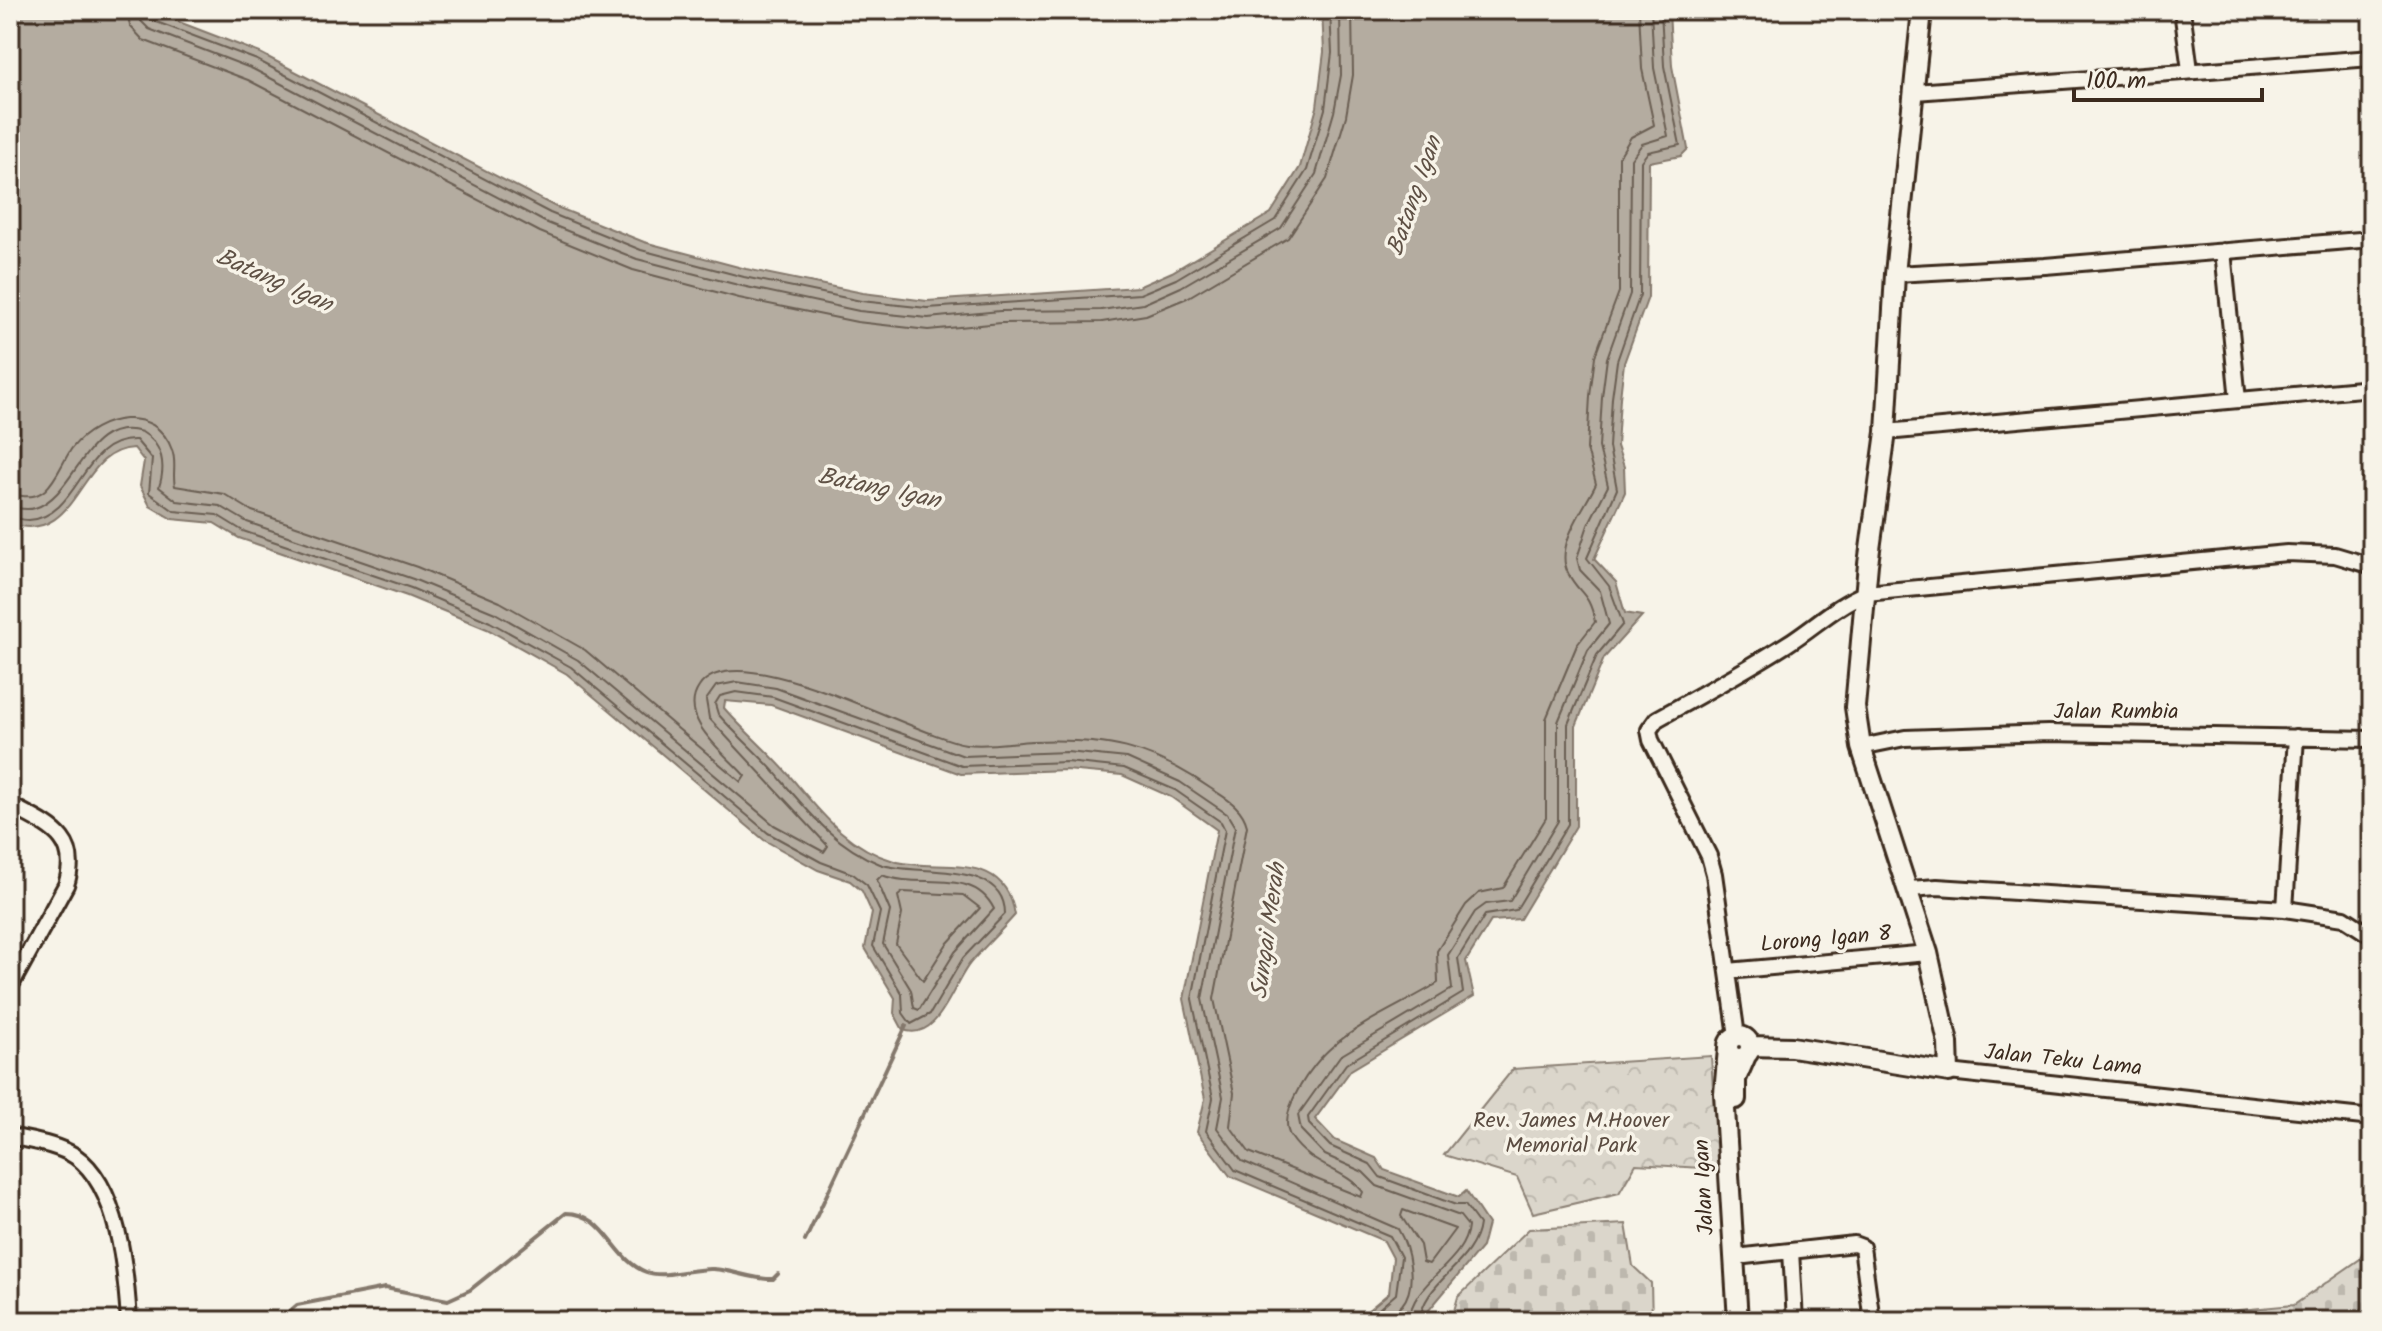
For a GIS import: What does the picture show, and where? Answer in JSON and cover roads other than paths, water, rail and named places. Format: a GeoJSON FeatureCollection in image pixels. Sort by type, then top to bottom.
{"type":"FeatureCollection","features":[{"type":"Feature","properties":{"kind":"street"},"geometry":{"type":"LineString","coordinates":[[1922,10],[1895,274],[1886,432],[1855,707],[1861,747],[1910,889],[1928,953],[1948,1043],[1949,1072]]}},
{"type":"Feature","properties":{"kind":"street"},"geometry":{"type":"LineString","coordinates":[[2182,10],[2190,70]]}},
{"type":"Feature","properties":{"kind":"street"},"geometry":{"type":"LineString","coordinates":[[1915,92],[2372,58]]}},
{"type":"Feature","properties":{"kind":"street"},"geometry":{"type":"LineString","coordinates":[[1895,274],[2372,239]]}},
{"type":"Feature","properties":{"kind":"street"},"geometry":{"type":"LineString","coordinates":[[2223,251],[2238,400]]}},
{"type":"Feature","properties":{"kind":"street"},"geometry":{"type":"LineString","coordinates":[[1886,432],[2372,388]]}},
{"type":"Feature","properties":{"kind":"street"},"geometry":{"type":"LineString","coordinates":[[1740,1047],[1709,856],[1649,730],[1657,719],[1738,674],[1791,642],[1847,601],[1866,593],[2287,553],[2335,555],[2372,566]]}},
{"type":"Feature","properties":{"kind":"street","name":"Jalan Rumbia"},"geometry":{"type":"LineString","coordinates":[[1861,747],[1905,738],[2048,733],[2372,739]]}},
{"type":"Feature","properties":{"kind":"street"},"geometry":{"type":"LineString","coordinates":[[2285,909],[2296,737]]}},
{"type":"Feature","properties":{"kind":"street"},"geometry":{"type":"LineString","coordinates":[[10,805],[53,829],[68,846],[72,867],[66,885],[10,987]]}},
{"type":"Feature","properties":{"kind":"street"},"geometry":{"type":"LineString","coordinates":[[1910,889],[1937,887],[2285,909],[2344,918],[2372,936]]}},
{"type":"Feature","properties":{"kind":"street","name":"Lorong Igan 8"},"geometry":{"type":"LineString","coordinates":[[1728,971],[1928,953]]}},
{"type":"Feature","properties":{"kind":"street","name":"Jalan Teku Lama"},"geometry":{"type":"LineString","coordinates":[[1740,1047],[1792,1047],[1949,1072],[2372,1118]]}},
{"type":"Feature","properties":{"kind":"street","name":"Jalan Igan"},"geometry":{"type":"LineString","coordinates":[[1740,1047],[1735,1094],[1748,1321]]}},
{"type":"Feature","properties":{"kind":"street","name":"Jalan Igan"},"geometry":{"type":"LineString","coordinates":[[1738,1321],[1724,1093],[1740,1047]]}},
{"type":"Feature","properties":{"kind":"street"},"geometry":{"type":"LineString","coordinates":[[10,1136],[56,1147],[76,1156],[104,1190],[112,1211],[129,1321]]}},
{"type":"Feature","properties":{"kind":"street"},"geometry":{"type":"LineString","coordinates":[[1745,1256],[1854,1244],[1862,1247],[1872,1321]]}},
{"type":"Feature","properties":{"kind":"street"},"geometry":{"type":"LineString","coordinates":[[1791,1251],[1795,1321]]}},
{"type":"Feature","properties":{"kind":"water"},"geometry":{"type":"Polygon","coordinates":[[[10,10],[148,10],[260,53],[554,206],[644,242],[746,269],[863,293],[927,301],[1138,287],[1172,272],[1271,213],[1300,167],[1317,107],[1324,52],[1322,10],[1669,10],[1672,66],[1688,149],[1681,156],[1649,162],[1648,297],[1624,363],[1620,398],[1617,446],[1624,467],[1625,492],[1594,559],[1616,582],[1625,613],[1642,616],[1604,658],[1576,726],[1576,826],[1520,919],[1491,921],[1466,961],[1474,996],[1351,1070],[1315,1119],[1335,1140],[1376,1158],[1384,1170],[1459,1197],[1466,1191],[1488,1224],[1482,1247],[1429,1310],[1427,1321],[1355,1321],[1389,1293],[1393,1258],[1384,1241],[1230,1176],[1197,1132],[1205,1099],[1184,999],[1217,830],[1171,797],[1122,775],[1066,770],[961,774],[771,705],[725,701],[724,708],[822,814],[861,847],[894,861],[984,871],[998,880],[1008,894],[1015,915],[965,970],[936,1019],[927,1028],[916,1032],[903,1030],[894,1013],[895,998],[865,948],[872,913],[862,891],[850,881],[818,870],[764,840],[567,674],[487,629],[407,596],[239,538],[214,523],[172,519],[150,506],[140,486],[144,461],[134,448],[115,453],[100,464],[65,510],[51,521],[33,527],[10,524],[10,10]]]}},
{"type":"Feature","properties":{"kind":"waterway"},"geometry":{"type":"LineString","coordinates":[[805,1241],[906,1026]]}},
{"type":"Feature","properties":{"kind":"waterway"},"geometry":{"type":"LineString","coordinates":[[278,1321],[297,1305],[385,1288],[448,1300],[470,1290],[566,1213],[591,1220],[634,1266],[646,1272],[662,1274],[713,1269],[765,1279],[773,1279],[778,1274]]}},
{"type":"Feature","properties":{"kind":"water label","name":"Batang Igan"},"geometry":{"type":"Point","coordinates":[1415,196]}},
{"type":"Feature","properties":{"kind":"water label","name":"Batang Igan"},"geometry":{"type":"Point","coordinates":[274,281]}},
{"type":"Feature","properties":{"kind":"water label","name":"Batang Igan"},"geometry":{"type":"Point","coordinates":[879,489]}},
{"type":"Feature","properties":{"kind":"water label","name":"Sungai Merah"},"geometry":{"type":"Point","coordinates":[1269,931]}},
{"type":"Feature","properties":{"kind":"park label","name":"Rev. James M.Hoover Memorial Park"},"geometry":{"type":"Point","coordinates":[1571,1134]}}]}
